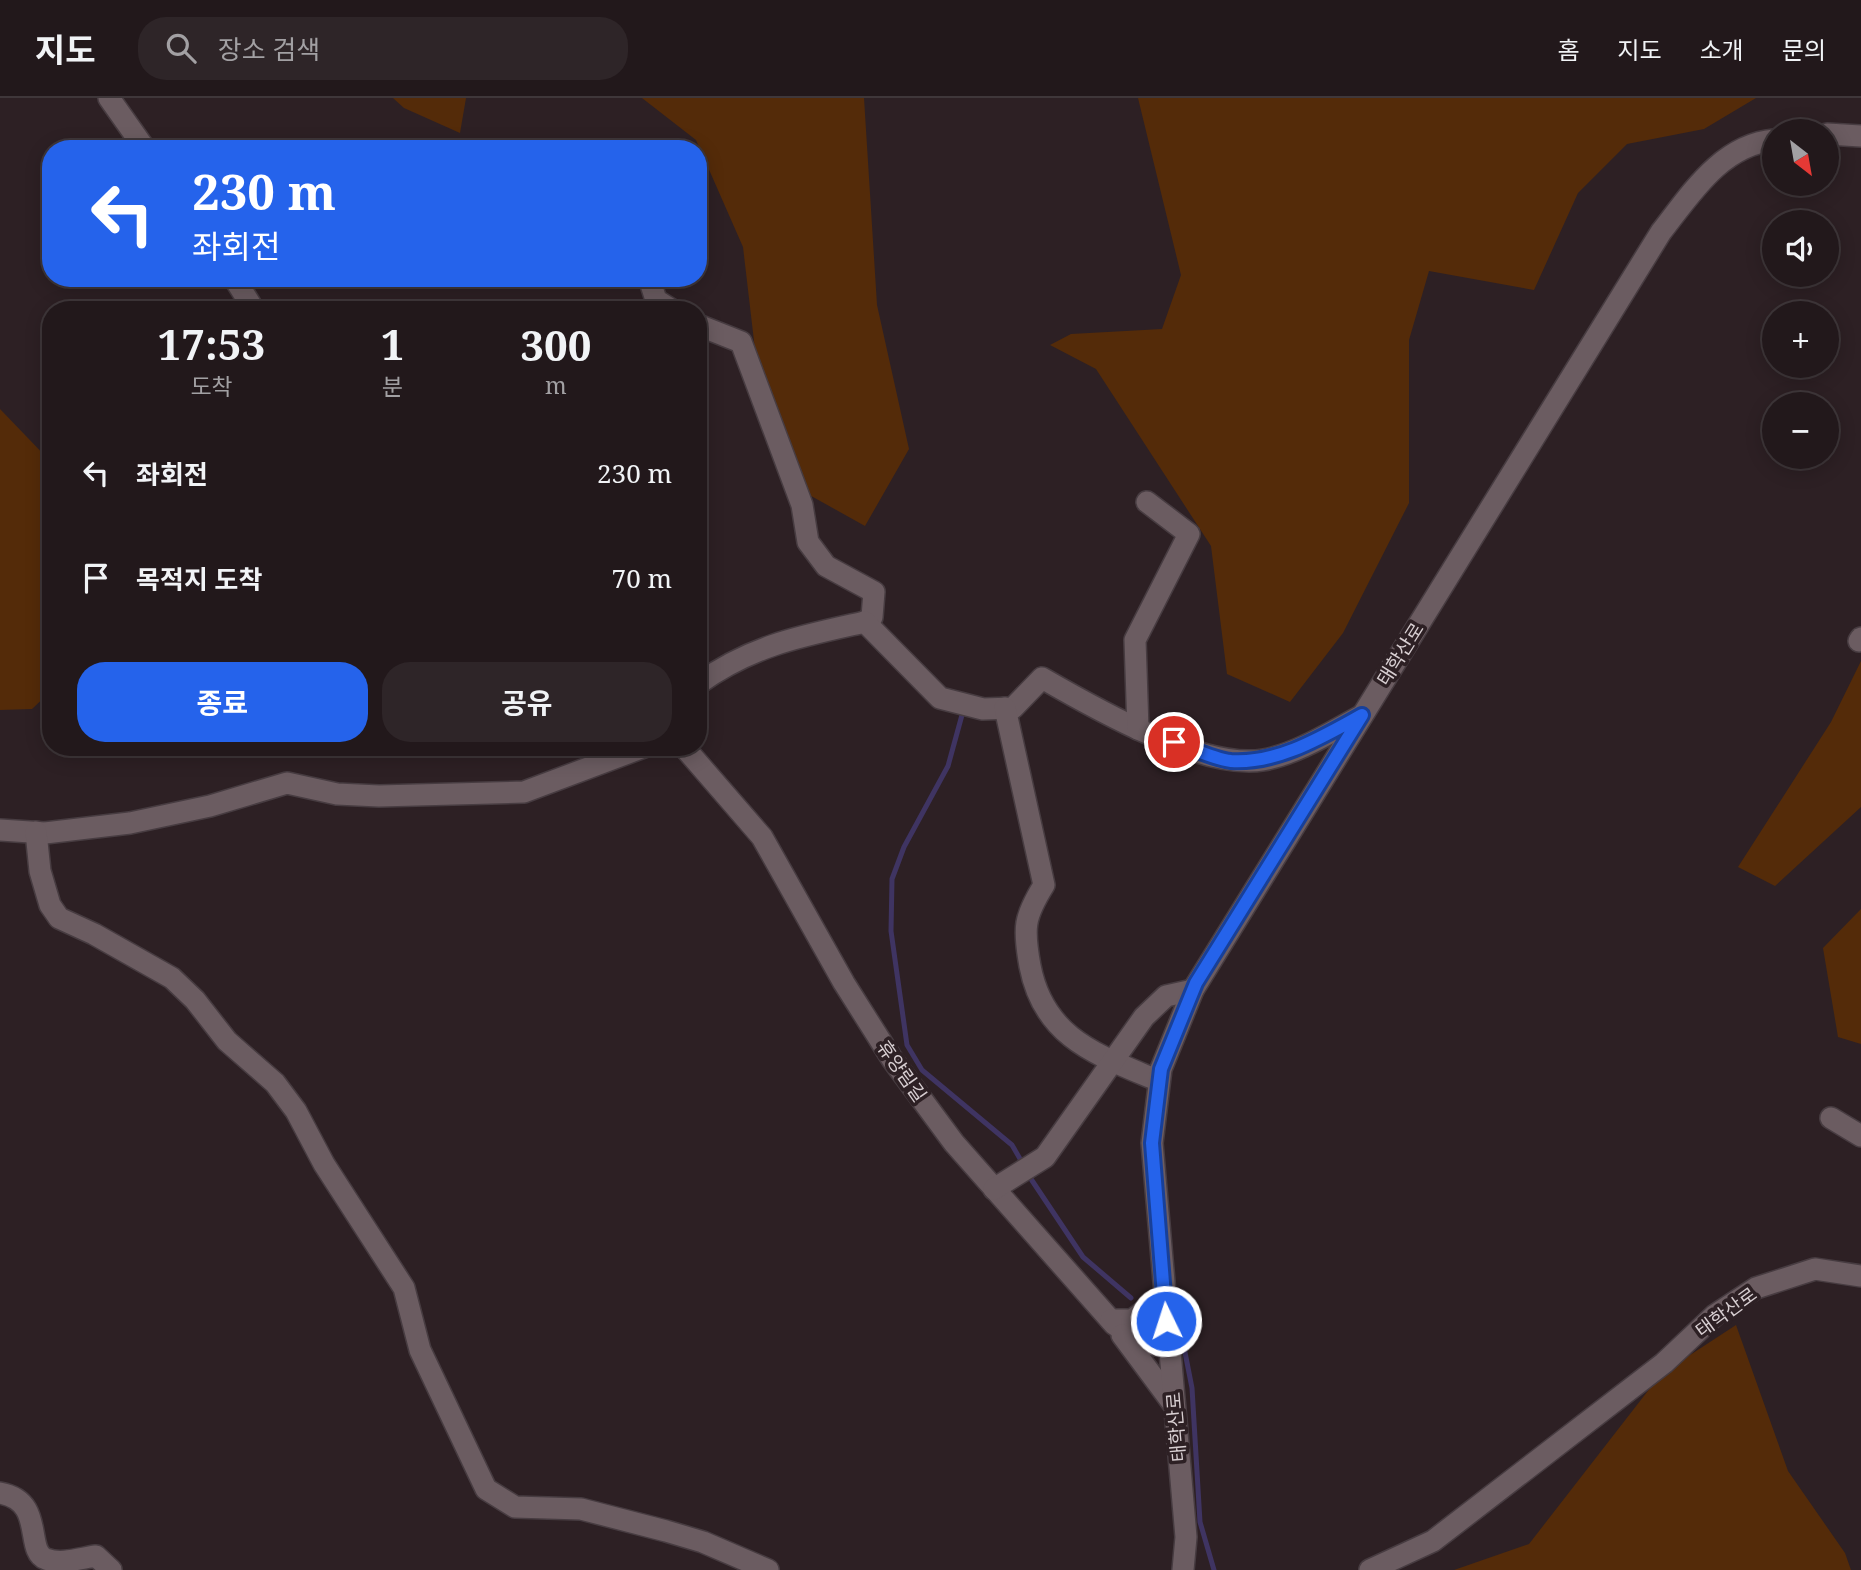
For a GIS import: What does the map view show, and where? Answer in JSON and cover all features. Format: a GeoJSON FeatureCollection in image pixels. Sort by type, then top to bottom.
{"type":"FeatureCollection","features":[{"type":"Feature","properties":{"kind":"street"},"geometry":{"type":"LineString","coordinates":[[109,98],[139,140]]}},
{"type":"Feature","properties":{"kind":"street"},"geometry":{"type":"LineString","coordinates":[[1839,135],[1861,136]]}},
{"type":"Feature","properties":{"kind":"street","name":"태학산로"},"geometry":{"type":"LineString","coordinates":[[1183,1570],[1186,1537],[1152,1143],[1161,1069],[1193,990],[1661,232],[1695,188],[1724,158],[1762,141]]}},
{"type":"Feature","properties":{"kind":"street"},"geometry":{"type":"LineString","coordinates":[[707,329],[741,342],[802,505],[808,541],[826,566],[874,592],[872,617],[865,622],[785,640],[729,662],[707,678]]}},
{"type":"Feature","properties":{"kind":"street"},"geometry":{"type":"LineString","coordinates":[[1138,729],[1135,640],[1189,534],[1147,502]]}},
{"type":"Feature","properties":{"kind":"street"},"geometry":{"type":"LineString","coordinates":[[865,622],[940,698],[983,709],[1013,708],[1042,678],[1120,723],[1228,761],[1264,760],[1314,741],[1362,715]]}},
{"type":"Feature","properties":{"kind":"street"},"geometry":{"type":"LineString","coordinates":[[1005,709],[1044,885],[1027,913],[1027,949],[1035,990],[1056,1026],[1111,1060],[1159,1081]]}},
{"type":"Feature","properties":{"kind":"street"},"geometry":{"type":"LineString","coordinates":[[0,830],[36,832],[130,823],[211,806],[287,783],[337,794],[379,796],[524,792],[620,756]]}},
{"type":"Feature","properties":{"kind":"street","name":"휴양림길"},"geometry":{"type":"LineString","coordinates":[[692,756],[762,837],[845,983],[892,1059],[954,1143],[1111,1320],[1143,1344],[1168,1346]]}},
{"type":"Feature","properties":{"kind":"street"},"geometry":{"type":"LineString","coordinates":[[36,832],[40,871],[50,905],[59,918],[94,934],[172,978],[195,1000],[227,1041],[275,1083],[296,1111],[324,1164],[404,1288],[420,1349],[486,1489],[515,1507],[593,1512],[703,1542],[768,1570]]}},
{"type":"Feature","properties":{"kind":"street"},"geometry":{"type":"LineString","coordinates":[[994,1189],[1045,1157],[1111,1060],[1144,1017],[1166,996],[1193,990]]}},
{"type":"Feature","properties":{"kind":"street"},"geometry":{"type":"LineString","coordinates":[[1832,1118],[1861,1136]]}},
{"type":"Feature","properties":{"kind":"street","name":"태학산로"},"geometry":{"type":"LineString","coordinates":[[1370,1570],[1433,1541],[1664,1363],[1715,1315],[1756,1288],[1815,1269],[1861,1276]]}},
{"type":"Feature","properties":{"kind":"street"},"geometry":{"type":"LineString","coordinates":[[1111,1320],[1132,1320],[1164,1296]]}},
{"type":"Feature","properties":{"kind":"street"},"geometry":{"type":"LineString","coordinates":[[1111,1320],[1174,1405]]}},
{"type":"Feature","properties":{"kind":"street"},"geometry":{"type":"LineString","coordinates":[[0,1493],[10,1494],[24,1506],[33,1523],[37,1552],[44,1559],[58,1561],[96,1556],[111,1570]]}},
{"type":"Feature","properties":{"kind":"shaded area"},"geometry":{"type":"Polygon","coordinates":[[[393,98],[466,98],[460,133],[404,108],[393,98]]]}},
{"type":"Feature","properties":{"kind":"shaded area"},"geometry":{"type":"Polygon","coordinates":[[[642,98],[864,98],[877,305],[909,449],[865,526],[804,492],[756,358],[743,247],[707,165],[707,140],[696,140],[642,98]]]}},
{"type":"Feature","properties":{"kind":"shaded area"},"geometry":{"type":"Polygon","coordinates":[[[1138,98],[1756,98],[1704,129],[1627,144],[1578,193],[1534,290],[1429,271],[1409,340],[1409,503],[1343,633],[1290,702],[1227,674],[1211,546],[1096,369],[1050,345],[1071,334],[1162,329],[1181,275],[1138,98]]]}},
{"type":"Feature","properties":{"kind":"shaded area"},"geometry":{"type":"Polygon","coordinates":[[[0,409],[42,453],[42,700],[32,709],[0,710],[0,409]]]}},
{"type":"Feature","properties":{"kind":"shaded area"},"geometry":{"type":"Polygon","coordinates":[[[1861,661],[1861,807],[1775,886],[1738,867],[1831,722],[1861,661]]]}},
{"type":"Feature","properties":{"kind":"shaded area"},"geometry":{"type":"Polygon","coordinates":[[[1861,909],[1861,1044],[1838,1037],[1823,948],[1861,909]]]}},
{"type":"Feature","properties":{"kind":"shaded area"},"geometry":{"type":"Polygon","coordinates":[[[1736,1325],[1788,1471],[1845,1553],[1851,1570],[1454,1570],[1529,1544],[1661,1374],[1736,1325]]]}},
{"type":"Feature","properties":{"kind":"waterway"},"geometry":{"type":"LineString","coordinates":[[962,715],[948,766],[904,847],[892,879],[891,931],[907,1045],[922,1070],[1012,1145],[1023,1164]]}},
{"type":"Feature","properties":{"kind":"waterway"},"geometry":{"type":"LineString","coordinates":[[1027,1173],[1083,1257],[1131,1298]]}},
{"type":"Feature","properties":{"kind":"waterway"},"geometry":{"type":"LineString","coordinates":[[1182,1337],[1192,1388],[1200,1522],[1214,1570]]}},
{"type":"Feature","properties":{"kind":"route"},"geometry":{"type":"LineString","coordinates":[[1166,1321],[1152,1143],[1161,1069],[1196,983],[1362,715],[1314,741],[1264,760],[1228,761],[1174,742]]}}]}
